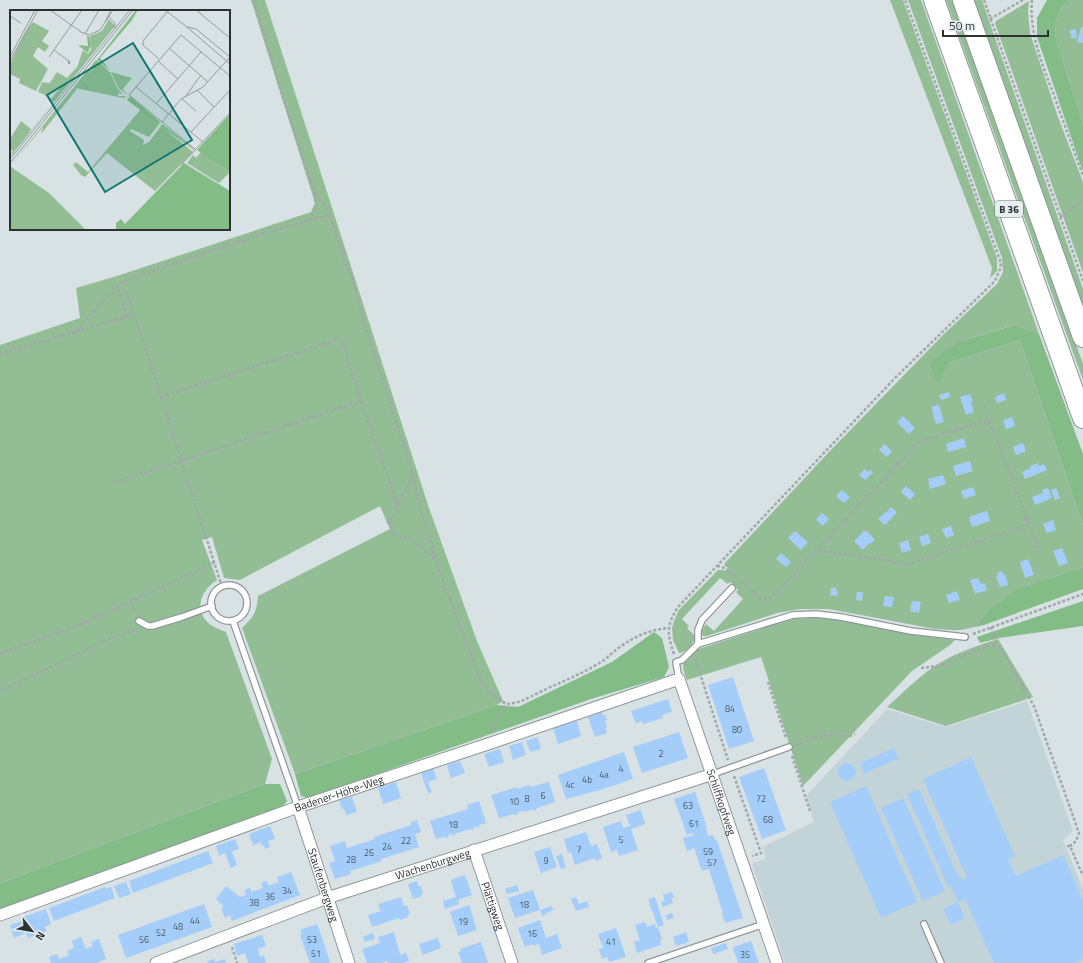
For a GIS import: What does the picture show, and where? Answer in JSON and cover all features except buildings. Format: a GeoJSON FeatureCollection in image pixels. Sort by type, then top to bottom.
{"type":"FeatureCollection","features":[{"type":"Feature","properties":{"kind":"highway","name":"B 36"},"geometry":{"type":"LineString","coordinates":[[934,0],[1083,418]]}},
{"type":"Feature","properties":{"kind":"highway","name":"B 36"},"geometry":{"type":"LineString","coordinates":[[963,0],[1083,337]]}},
{"type":"Feature","properties":{"kind":"street","name":"Badener-Höhe-Weg"},"geometry":{"type":"LineString","coordinates":[[0,915],[298,807],[679,679]]}},
{"type":"Feature","properties":{"kind":"street","name":"Schliffkopfweg"},"geometry":{"type":"LineString","coordinates":[[679,679],[777,963]]}},
{"type":"Feature","properties":{"kind":"street","name":"Wachenburgweg"},"geometry":{"type":"LineString","coordinates":[[156,963],[327,898],[712,774]]}},
{"type":"Feature","properties":{"kind":"street","name":"Staufenbergweg"},"geometry":{"type":"LineString","coordinates":[[298,807],[349,963]]}},
{"type":"Feature","properties":{"kind":"street","name":"Plättigweg"},"geometry":{"type":"LineString","coordinates":[[474,850],[512,963]]}},
{"type":"Feature","properties":{"kind":"lane"},"geometry":{"type":"LineString","coordinates":[[232,585],[239,588],[245,594],[248,605],[244,614],[238,619],[226,621],[214,613],[212,600],[217,590],[222,587],[232,585]]}},
{"type":"Feature","properties":{"kind":"lane"},"geometry":{"type":"LineString","coordinates":[[698,644],[698,630],[702,620],[732,588]]}},
{"type":"Feature","properties":{"kind":"lane"},"geometry":{"type":"LineString","coordinates":[[139,621],[148,626],[164,623],[212,606]]}},
{"type":"Feature","properties":{"kind":"lane"},"geometry":{"type":"LineString","coordinates":[[679,679],[676,662],[682,660],[698,644],[793,616],[816,614],[841,617],[911,631],[965,637]]}},
{"type":"Feature","properties":{"kind":"lane"},"geometry":{"type":"LineString","coordinates":[[233,621],[298,807]]}},
{"type":"Feature","properties":{"kind":"lane"},"geometry":{"type":"LineString","coordinates":[[712,774],[789,748]]}},
{"type":"Feature","properties":{"kind":"lane"},"geometry":{"type":"LineString","coordinates":[[648,963],[764,924]]}},
{"type":"Feature","properties":{"kind":"lane"},"geometry":{"type":"LineString","coordinates":[[924,924],[941,963]]}},
{"type":"Feature","properties":{"kind":"path"},"geometry":{"type":"LineString","coordinates":[[254,0],[282,95],[316,194],[330,215],[352,280],[366,330],[413,475],[421,511],[436,561],[480,679],[488,691],[506,704],[519,703],[539,692],[572,678],[601,662],[620,646],[642,634],[656,629],[668,628]]}},
{"type":"Feature","properties":{"kind":"path"},"geometry":{"type":"LineString","coordinates":[[676,662],[668,635],[668,628],[678,607],[896,377],[995,281],[1000,269],[1001,263],[905,0]]}},
{"type":"Feature","properties":{"kind":"path"},"geometry":{"type":"LineString","coordinates":[[984,0],[1083,281]]}},
{"type":"Feature","properties":{"kind":"path"},"geometry":{"type":"LineString","coordinates":[[990,18],[1023,0]]}},
{"type":"Feature","properties":{"kind":"path"},"geometry":{"type":"LineString","coordinates":[[1032,0],[1032,23],[1034,36],[1049,83],[1083,176]]}},
{"type":"Feature","properties":{"kind":"path"},"geometry":{"type":"LineString","coordinates":[[309,220],[316,208],[316,194]]}},
{"type":"Feature","properties":{"kind":"path"},"geometry":{"type":"LineString","coordinates":[[1060,217],[1083,200]]}},
{"type":"Feature","properties":{"kind":"path"},"geometry":{"type":"LineString","coordinates":[[75,332],[122,282],[266,232],[330,215]]}},
{"type":"Feature","properties":{"kind":"path"},"geometry":{"type":"LineString","coordinates":[[117,286],[128,316]]}},
{"type":"Feature","properties":{"kind":"path"},"geometry":{"type":"LineString","coordinates":[[127,291],[222,587]]}},
{"type":"Feature","properties":{"kind":"path"},"geometry":{"type":"LineString","coordinates":[[0,354],[134,314]]}},
{"type":"Feature","properties":{"kind":"path"},"geometry":{"type":"LineString","coordinates":[[161,397],[341,338],[361,401],[396,500],[397,512],[388,522],[393,534],[410,539],[422,547],[436,561]]}},
{"type":"Feature","properties":{"kind":"path"},"geometry":{"type":"LineString","coordinates":[[116,482],[361,401]]}},
{"type":"Feature","properties":{"kind":"path"},"geometry":{"type":"LineString","coordinates":[[984,406],[1039,551]]}},
{"type":"Feature","properties":{"kind":"path"},"geometry":{"type":"LineString","coordinates":[[717,566],[723,566],[760,598],[771,598],[920,442],[985,421],[990,423]]}},
{"type":"Feature","properties":{"kind":"path"},"geometry":{"type":"LineString","coordinates":[[397,506],[413,475]]}},
{"type":"Feature","properties":{"kind":"path"},"geometry":{"type":"LineString","coordinates":[[818,550],[908,564],[1020,528],[1024,523],[1026,516]]}},
{"type":"Feature","properties":{"kind":"path"},"geometry":{"type":"LineString","coordinates":[[0,653],[73,628],[132,599],[215,562]]}},
{"type":"Feature","properties":{"kind":"path"},"geometry":{"type":"LineString","coordinates":[[732,588],[740,581]]}},
{"type":"Feature","properties":{"kind":"path"},"geometry":{"type":"LineString","coordinates":[[979,632],[1083,594]]}},
{"type":"Feature","properties":{"kind":"path"},"geometry":{"type":"LineString","coordinates":[[132,599],[134,614],[139,621]]}},
{"type":"Feature","properties":{"kind":"path"},"geometry":{"type":"LineString","coordinates":[[0,691],[106,640],[148,626]]}},
{"type":"Feature","properties":{"kind":"path"},"geometry":{"type":"LineString","coordinates":[[992,627],[995,637],[995,645]]}},
{"type":"Feature","properties":{"kind":"path"},"geometry":{"type":"LineString","coordinates":[[922,668],[947,664],[986,647],[995,645],[1000,647],[1034,706],[1079,833],[1076,842],[1068,846],[1083,876]]}},
{"type":"Feature","properties":{"kind":"path"},"geometry":{"type":"LineString","coordinates":[[691,651],[761,853]]}},
{"type":"Feature","properties":{"kind":"path"},"geometry":{"type":"LineString","coordinates":[[494,742],[493,725],[506,704]]}},
{"type":"Feature","properties":{"kind":"path"},"geometry":{"type":"LineString","coordinates":[[789,748],[815,737],[838,734],[843,737],[849,737],[855,734]]}},
{"type":"Feature","properties":{"kind":"path"},"geometry":{"type":"LineString","coordinates":[[229,935],[237,963]]}},
{"type":"Feature","properties":{"kind":"shaded area"},"geometry":{"type":"Polygon","coordinates":[[[1027,701],[1073,831],[1063,840],[1083,889],[1083,963],[785,963],[752,864],[766,858],[762,847],[814,822],[806,796],[887,709],[946,727],[1027,701]]]}},
{"type":"Feature","properties":{"kind":"green space"},"geometry":{"type":"Polygon","coordinates":[[[251,0],[265,0],[429,508],[477,641],[503,701],[497,705],[295,774],[242,628],[254,614],[257,607],[258,596],[390,529],[380,506],[240,580],[224,578],[212,537],[202,540],[217,580],[206,589],[203,595],[201,601],[202,614],[205,620],[211,625],[226,632],[272,759],[265,784],[0,883],[0,345],[80,318],[76,288],[311,212],[315,203],[251,0]]]}},
{"type":"Feature","properties":{"kind":"green space"},"geometry":{"type":"Polygon","coordinates":[[[890,0],[903,0],[997,258],[997,271],[990,278],[992,268],[890,0]]]}},
{"type":"Feature","properties":{"kind":"green space"},"geometry":{"type":"Polygon","coordinates":[[[908,0],[921,0],[1039,334],[1013,325],[959,342],[948,363],[1020,340],[1083,525],[1083,567],[1016,589],[988,610],[975,627],[961,630],[935,629],[829,609],[801,609],[777,613],[703,636],[701,632],[706,624],[714,631],[743,599],[736,592],[738,590],[730,582],[728,584],[720,578],[682,619],[689,626],[687,628],[695,636],[695,639],[690,647],[682,653],[679,653],[673,640],[672,628],[679,610],[718,570],[725,571],[728,568],[724,565],[725,563],[828,453],[943,335],[997,284],[1003,272],[1002,258],[908,0]]]}},
{"type":"Feature","properties":{"kind":"green space"},"geometry":{"type":"Polygon","coordinates":[[[946,0],[954,0],[1083,364],[1083,380],[946,0]]]}},
{"type":"Feature","properties":{"kind":"green space"},"geometry":{"type":"Polygon","coordinates":[[[972,0],[982,0],[1083,289],[1083,310],[972,0]]]}},
{"type":"Feature","properties":{"kind":"green space"},"geometry":{"type":"Polygon","coordinates":[[[1047,0],[1068,0],[1062,7],[1055,23],[1056,39],[1083,125],[1083,172],[1037,37],[1037,18],[1047,0]]]}},
{"type":"Feature","properties":{"kind":"green space"},"geometry":{"type":"Polygon","coordinates":[[[1068,0],[1083,0],[1083,125],[1056,39],[1055,23],[1062,7],[1068,0]]]}},
{"type":"Feature","properties":{"kind":"green space"},"geometry":{"type":"Polygon","coordinates":[[[1029,1],[1028,12],[1030,33],[1058,117],[1083,182],[1083,273],[995,23],[1029,1]]]}},
{"type":"Feature","properties":{"kind":"green space"},"geometry":{"type":"Polygon","coordinates":[[[1014,325],[1039,334],[1083,454],[1083,525],[1020,340],[948,363],[938,384],[929,363],[959,342],[1014,325]]]}},
{"type":"Feature","properties":{"kind":"green space"},"geometry":{"type":"Polygon","coordinates":[[[1083,567],[1083,589],[975,627],[988,610],[1016,589],[1083,567]]]}},
{"type":"Feature","properties":{"kind":"green space"},"geometry":{"type":"Polygon","coordinates":[[[1083,601],[1083,626],[999,638],[980,643],[977,637],[1083,601]]]}},
{"type":"Feature","properties":{"kind":"green space"},"geometry":{"type":"Polygon","coordinates":[[[815,618],[843,620],[909,634],[955,640],[912,671],[803,786],[761,657],[687,680],[683,665],[686,659],[698,649],[792,619],[815,618]]]}},
{"type":"Feature","properties":{"kind":"green space"},"geometry":{"type":"Polygon","coordinates":[[[654,632],[662,638],[669,667],[664,677],[591,699],[308,798],[301,796],[295,774],[497,705],[518,707],[612,662],[654,632]]]}},
{"type":"Feature","properties":{"kind":"green space"},"geometry":{"type":"Polygon","coordinates":[[[998,639],[1033,697],[946,726],[887,707],[921,677],[943,661],[969,649],[998,639]]]}},
{"type":"Feature","properties":{"kind":"green space"},"geometry":{"type":"Polygon","coordinates":[[[265,784],[280,784],[287,801],[283,806],[0,910],[0,883],[265,784]]]}}]}
